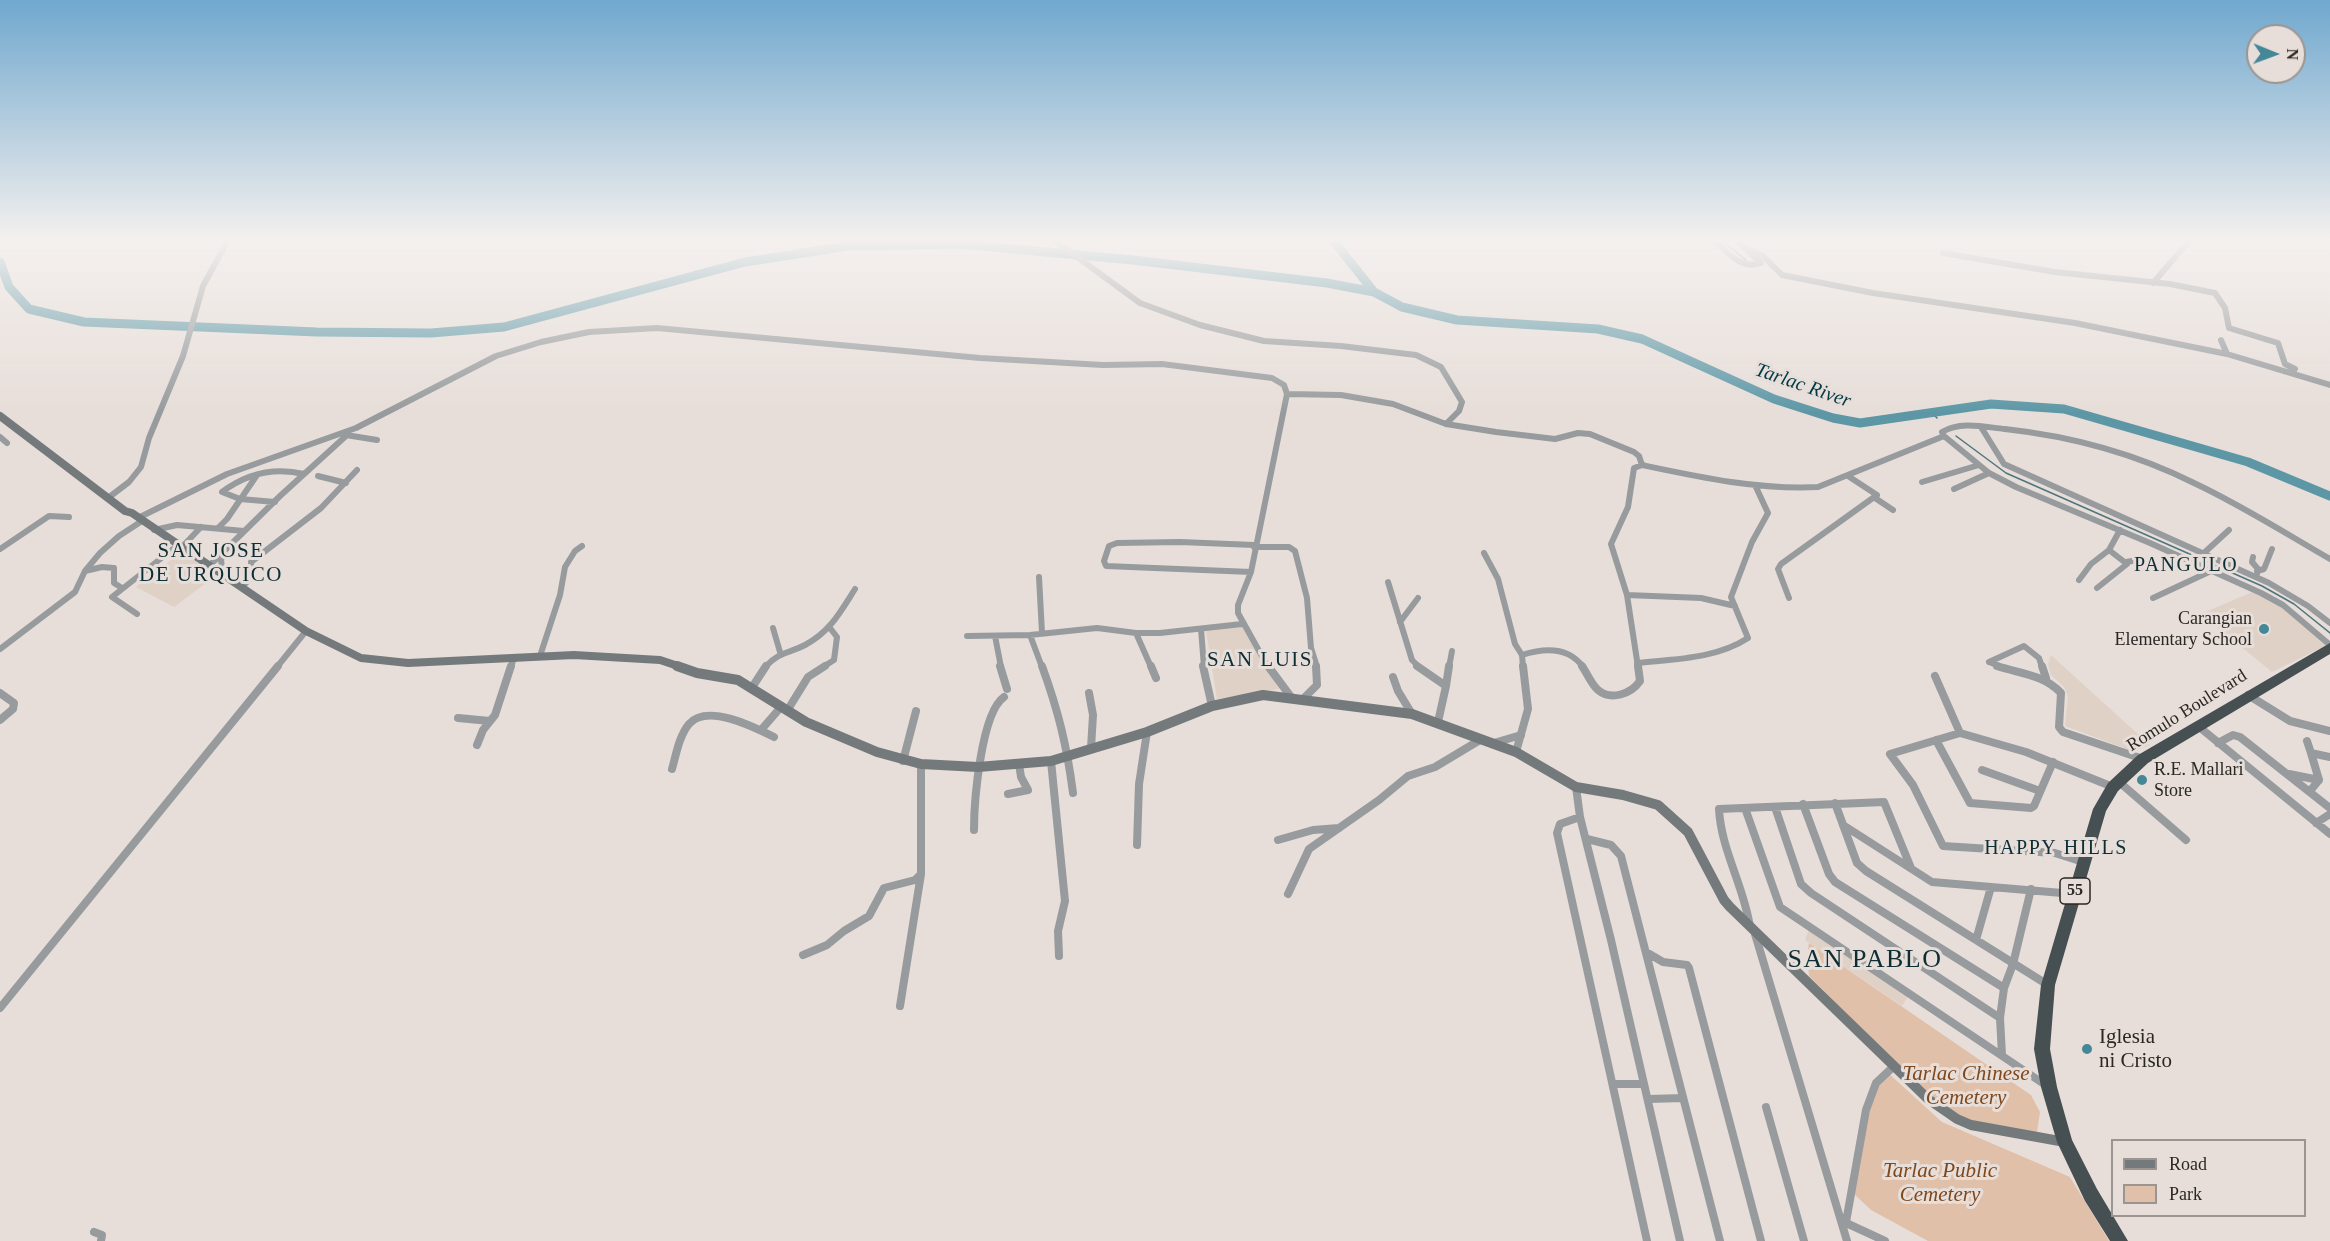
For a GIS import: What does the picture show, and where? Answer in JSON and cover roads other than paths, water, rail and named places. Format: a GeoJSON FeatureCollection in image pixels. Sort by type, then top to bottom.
{"type":"FeatureCollection","features":[{"type":"Feature","properties":{"kind":"highway","name":"Romulo Boulevard"},"geometry":{"type":"LineString","coordinates":[[2120,1241],[2091,1195],[2065,1142],[2049,1086],[2042,1049],[2048,986],[2100,809],[2115,784],[2143,759],[2330,647]]}},
{"type":"Feature","properties":{"kind":"street"},"geometry":{"type":"LineString","coordinates":[[108,498],[129,482],[141,467],[149,438],[183,356],[200,298]]}},
{"type":"Feature","properties":{"kind":"street"},"geometry":{"type":"LineString","coordinates":[[1131,298],[1200,325],[1264,341],[1396,352],[1430,360],[1441,367],[1462,402],[1459,411],[1446,424]]}},
{"type":"Feature","properties":{"kind":"street"},"geometry":{"type":"LineString","coordinates":[[1906,298],[2074,323],[2226,354],[2330,383]]}},
{"type":"Feature","properties":{"kind":"street"},"geometry":{"type":"LineString","coordinates":[[2218,298],[2225,308],[2231,331],[2278,343],[2288,367],[2330,383]]}},
{"type":"Feature","properties":{"kind":"street"},"geometry":{"type":"LineString","coordinates":[[0,649],[75,592],[85,571],[134,516],[231,473],[354,429],[402,406],[445,380],[495,357],[559,339],[601,330],[634,327],[980,358],[1104,365],[1162,364],[1272,378],[1284,385],[1287,394],[1254,546],[1251,572],[1238,605],[1242,624],[1270,670],[1291,697]]}},
{"type":"Feature","properties":{"kind":"street"},"geometry":{"type":"LineString","coordinates":[[2221,340],[2226,354]]}},
{"type":"Feature","properties":{"kind":"street"},"geometry":{"type":"LineString","coordinates":[[1287,394],[1341,395],[1393,404],[1446,424],[1555,439],[1590,434],[1634,452],[1639,456],[1642,465]]}},
{"type":"Feature","properties":{"kind":"street"},"geometry":{"type":"LineString","coordinates":[[0,416],[154,530],[306,631],[361,658],[408,663],[540,656],[609,656],[660,660],[698,673],[738,680],[784,709],[832,734],[903,761],[921,764],[978,766],[1051,761],[1147,732],[1212,706],[1263,695],[1412,714],[1438,722],[1516,752],[1576,787],[1623,795],[1658,805],[1674,817],[1694,841],[1724,900],[1893,1067],[1941,1110],[1959,1121],[2010,1134],[2065,1142]]}},
{"type":"Feature","properties":{"kind":"street"},"geometry":{"type":"LineString","coordinates":[[2330,559],[2175,474],[2144,462],[2026,431],[1958,425],[1942,432],[1989,473],[2016,488],[2120,530],[2283,605],[2330,647]]}},
{"type":"Feature","properties":{"kind":"street"},"geometry":{"type":"LineString","coordinates":[[1981,427],[2004,464],[2166,537],[2257,574],[2330,623]]}},
{"type":"Feature","properties":{"kind":"street"},"geometry":{"type":"LineString","coordinates":[[210,566],[244,531],[354,429]]}},
{"type":"Feature","properties":{"kind":"street"},"geometry":{"type":"LineString","coordinates":[[346,435],[377,440]]}},
{"type":"Feature","properties":{"kind":"street"},"geometry":{"type":"LineString","coordinates":[[1522,655],[1537,649],[1554,648],[1569,653],[1580,661],[1595,687],[1605,694],[1628,693],[1636,688],[1640,681],[1626,596],[1611,544],[1631,496],[1631,473],[1634,468],[1642,465],[1715,480],[1755,485],[1818,487],[1944,436]]}},
{"type":"Feature","properties":{"kind":"street"},"geometry":{"type":"LineString","coordinates":[[0,437],[7,443]]}},
{"type":"Feature","properties":{"kind":"street"},"geometry":{"type":"LineString","coordinates":[[1922,482],[1979,465]]}},
{"type":"Feature","properties":{"kind":"street"},"geometry":{"type":"LineString","coordinates":[[276,502],[241,499],[226,496],[222,492],[237,482],[283,469],[304,474]]}},
{"type":"Feature","properties":{"kind":"street"},"geometry":{"type":"LineString","coordinates":[[242,587],[251,578],[251,562],[321,508],[357,470]]}},
{"type":"Feature","properties":{"kind":"street"},"geometry":{"type":"LineString","coordinates":[[1954,489],[1989,473]]}},
{"type":"Feature","properties":{"kind":"street"},"geometry":{"type":"LineString","coordinates":[[218,528],[257,475]]}},
{"type":"Feature","properties":{"kind":"street"},"geometry":{"type":"LineString","coordinates":[[318,476],[345,483]]}},
{"type":"Feature","properties":{"kind":"street"},"geometry":{"type":"LineString","coordinates":[[1848,476],[1879,495],[1893,510]]}},
{"type":"Feature","properties":{"kind":"street"},"geometry":{"type":"LineString","coordinates":[[1637,663],[1724,650],[1748,638],[1731,597],[1752,542],[1768,513],[1755,485]]}},
{"type":"Feature","properties":{"kind":"street"},"geometry":{"type":"LineString","coordinates":[[1789,598],[1779,575],[1780,564],[1879,495]]}},
{"type":"Feature","properties":{"kind":"street"},"geometry":{"type":"LineString","coordinates":[[0,549],[49,516],[69,517]]}},
{"type":"Feature","properties":{"kind":"street"},"geometry":{"type":"LineString","coordinates":[[154,530],[170,525],[244,531]]}},
{"type":"Feature","properties":{"kind":"street"},"geometry":{"type":"LineString","coordinates":[[136,614],[112,598],[122,588],[190,541],[201,527]]}},
{"type":"Feature","properties":{"kind":"street"},"geometry":{"type":"LineString","coordinates":[[2079,579],[2091,564],[2109,550],[2120,530]]}},
{"type":"Feature","properties":{"kind":"street"},"geometry":{"type":"LineString","coordinates":[[2205,552],[2229,530]]}},
{"type":"Feature","properties":{"kind":"street"},"geometry":{"type":"LineString","coordinates":[[1251,572],[1106,566],[1104,561],[1109,546],[1117,543],[1180,542],[1289,547],[1295,551],[1307,598],[1311,648],[1318,671],[1317,685],[1303,699]]}},
{"type":"Feature","properties":{"kind":"street"},"geometry":{"type":"LineString","coordinates":[[540,656],[560,594],[564,567],[575,551],[582,546]]}},
{"type":"Feature","properties":{"kind":"street"},"geometry":{"type":"LineString","coordinates":[[2257,574],[2264,569],[2272,549]]}},
{"type":"Feature","properties":{"kind":"street"},"geometry":{"type":"LineString","coordinates":[[223,574],[221,560],[225,550]]}},
{"type":"Feature","properties":{"kind":"street"},"geometry":{"type":"LineString","coordinates":[[2109,550],[2126,562],[2138,560]]}},
{"type":"Feature","properties":{"kind":"street"},"geometry":{"type":"LineString","coordinates":[[1485,553],[1498,579],[1515,644],[1522,655],[1528,709],[1516,752]]}},
{"type":"Feature","properties":{"kind":"street"},"geometry":{"type":"LineString","coordinates":[[2253,557],[2252,562],[2257,574]]}},
{"type":"Feature","properties":{"kind":"street"},"geometry":{"type":"LineString","coordinates":[[2097,588],[2127,564],[2126,562]]}},
{"type":"Feature","properties":{"kind":"street"},"geometry":{"type":"LineString","coordinates":[[85,571],[102,567],[114,568],[114,583],[122,588]]}},
{"type":"Feature","properties":{"kind":"street"},"geometry":{"type":"LineString","coordinates":[[2153,598],[2211,570]]}},
{"type":"Feature","properties":{"kind":"street"},"geometry":{"type":"LineString","coordinates":[[1039,577],[1042,633]]}},
{"type":"Feature","properties":{"kind":"street"},"geometry":{"type":"LineString","coordinates":[[1388,582],[1412,660],[1446,686]]}},
{"type":"Feature","properties":{"kind":"street"},"geometry":{"type":"LineString","coordinates":[[751,689],[767,663],[780,652],[805,645],[830,628],[855,589]]}},
{"type":"Feature","properties":{"kind":"street"},"geometry":{"type":"LineString","coordinates":[[1626,596],[1701,598],[1735,606]]}},
{"type":"Feature","properties":{"kind":"street"},"geometry":{"type":"LineString","coordinates":[[1400,622],[1418,598]]}},
{"type":"Feature","properties":{"kind":"street"},"geometry":{"type":"LineString","coordinates":[[966,636],[1030,635],[1097,628],[1136,633],[1175,632],[1242,624]]}},
{"type":"Feature","properties":{"kind":"street"},"geometry":{"type":"LineString","coordinates":[[773,628],[780,652]]}},
{"type":"Feature","properties":{"kind":"street"},"geometry":{"type":"LineString","coordinates":[[761,730],[784,709],[808,677],[834,660],[837,637],[830,628]]}},
{"type":"Feature","properties":{"kind":"street"},"geometry":{"type":"LineString","coordinates":[[1201,629],[1203,664],[1212,706]]}},
{"type":"Feature","properties":{"kind":"street"},"geometry":{"type":"LineString","coordinates":[[0,1008],[306,631]]}},
{"type":"Feature","properties":{"kind":"street"},"geometry":{"type":"LineString","coordinates":[[1136,633],[1156,678]]}},
{"type":"Feature","properties":{"kind":"street"},"geometry":{"type":"LineString","coordinates":[[1030,635],[1058,709],[1068,754],[1073,793]]}},
{"type":"Feature","properties":{"kind":"street"},"geometry":{"type":"LineString","coordinates":[[974,830],[978,766],[994,710],[1005,693],[995,636]]}},
{"type":"Feature","properties":{"kind":"street"},"geometry":{"type":"LineString","coordinates":[[2046,678],[1991,664],[1989,661],[2024,646],[2039,658],[2046,678],[2061,693],[2061,730],[2143,759]]}},
{"type":"Feature","properties":{"kind":"street"},"geometry":{"type":"LineString","coordinates":[[1438,722],[1450,674],[1448,661],[1452,651]]}},
{"type":"Feature","properties":{"kind":"street"},"geometry":{"type":"LineString","coordinates":[[477,746],[495,715],[514,658]]}},
{"type":"Feature","properties":{"kind":"street"},"geometry":{"type":"LineString","coordinates":[[1935,676],[1960,732]]}},
{"type":"Feature","properties":{"kind":"street"},"geometry":{"type":"LineString","coordinates":[[1393,677],[1412,714]]}},
{"type":"Feature","properties":{"kind":"street"},"geometry":{"type":"LineString","coordinates":[[0,693],[14,703],[13,709],[0,720]]}},
{"type":"Feature","properties":{"kind":"street"},"geometry":{"type":"LineString","coordinates":[[1089,693],[1093,716],[1091,748]]}},
{"type":"Feature","properties":{"kind":"street"},"geometry":{"type":"LineString","coordinates":[[2248,695],[2290,721],[2330,731]]}},
{"type":"Feature","properties":{"kind":"street"},"geometry":{"type":"LineString","coordinates":[[903,761],[916,711]]}},
{"type":"Feature","properties":{"kind":"street"},"geometry":{"type":"LineString","coordinates":[[672,769],[689,724],[707,716],[719,716],[761,730],[774,737]]}},
{"type":"Feature","properties":{"kind":"street"},"geometry":{"type":"LineString","coordinates":[[458,718],[490,721]]}},
{"type":"Feature","properties":{"kind":"street"},"geometry":{"type":"LineString","coordinates":[[2198,726],[2330,834]]}},
{"type":"Feature","properties":{"kind":"street"},"geometry":{"type":"LineString","coordinates":[[1137,845],[1139,784],[1147,732]]}},
{"type":"Feature","properties":{"kind":"street"},"geometry":{"type":"LineString","coordinates":[[2083,862],[2055,852],[1943,846],[1913,785],[1890,754],[1960,732],[2115,784],[2186,840]]}},
{"type":"Feature","properties":{"kind":"street"},"geometry":{"type":"LineString","coordinates":[[1491,744],[1521,735]]}},
{"type":"Feature","properties":{"kind":"street"},"geometry":{"type":"LineString","coordinates":[[2218,743],[2233,735],[2240,737],[2330,808]]}},
{"type":"Feature","properties":{"kind":"street"},"geometry":{"type":"LineString","coordinates":[[1288,894],[1309,849],[1379,800],[1408,776],[1435,767],[1480,740]]}},
{"type":"Feature","properties":{"kind":"street"},"geometry":{"type":"LineString","coordinates":[[1935,740],[1970,803],[2031,808],[2053,762]]}},
{"type":"Feature","properties":{"kind":"street"},"geometry":{"type":"LineString","coordinates":[[2307,741],[2319,780]]}},
{"type":"Feature","properties":{"kind":"street"},"geometry":{"type":"LineString","coordinates":[[2311,753],[2330,757]]}},
{"type":"Feature","properties":{"kind":"street"},"geometry":{"type":"LineString","coordinates":[[1051,761],[1065,901],[1058,931],[1059,956]]}},
{"type":"Feature","properties":{"kind":"street"},"geometry":{"type":"LineString","coordinates":[[900,1006],[921,874],[921,764]]}},
{"type":"Feature","properties":{"kind":"street"},"geometry":{"type":"LineString","coordinates":[[1008,794],[1028,790],[1021,777],[1019,764]]}},
{"type":"Feature","properties":{"kind":"street"},"geometry":{"type":"LineString","coordinates":[[1982,771],[2040,791]]}},
{"type":"Feature","properties":{"kind":"street"},"geometry":{"type":"LineString","coordinates":[[2288,774],[2319,780]]}},
{"type":"Feature","properties":{"kind":"street"},"geometry":{"type":"LineString","coordinates":[[2310,792],[2319,780]]}},
{"type":"Feature","properties":{"kind":"street"},"geometry":{"type":"LineString","coordinates":[[1576,787],[1580,817],[1680,1241]]}},
{"type":"Feature","properties":{"kind":"street"},"geometry":{"type":"LineString","coordinates":[[1847,1241],[1844,1222],[1718,812],[1719,809],[1884,802],[1911,868]]}},
{"type":"Feature","properties":{"kind":"street"},"geometry":{"type":"LineString","coordinates":[[1834,803],[1857,862],[1866,871],[2048,986]]}},
{"type":"Feature","properties":{"kind":"street"},"geometry":{"type":"LineString","coordinates":[[1803,804],[1829,874],[1835,882],[2004,988]]}},
{"type":"Feature","properties":{"kind":"street"},"geometry":{"type":"LineString","coordinates":[[1775,807],[1801,884],[1811,893],[2000,1018]]}},
{"type":"Feature","properties":{"kind":"street"},"geometry":{"type":"LineString","coordinates":[[1745,808],[1780,907],[2049,1086]]}},
{"type":"Feature","properties":{"kind":"street"},"geometry":{"type":"LineString","coordinates":[[2316,823],[2330,814]]}},
{"type":"Feature","properties":{"kind":"street"},"geometry":{"type":"LineString","coordinates":[[1580,817],[1560,824],[1557,833],[1647,1241]]}},
{"type":"Feature","properties":{"kind":"street"},"geometry":{"type":"LineString","coordinates":[[1843,825],[1911,868],[1924,879],[1940,884],[2074,894]]}},
{"type":"Feature","properties":{"kind":"street"},"geometry":{"type":"LineString","coordinates":[[1278,840],[1313,830],[1339,828]]}},
{"type":"Feature","properties":{"kind":"street"},"geometry":{"type":"LineString","coordinates":[[1587,839],[1610,843],[1618,850],[1720,1241]]}},
{"type":"Feature","properties":{"kind":"street"},"geometry":{"type":"LineString","coordinates":[[803,955],[827,945],[844,931],[869,916],[884,888],[915,880],[921,874]]}},
{"type":"Feature","properties":{"kind":"street"},"geometry":{"type":"LineString","coordinates":[[1976,940],[1991,887]]}},
{"type":"Feature","properties":{"kind":"street"},"geometry":{"type":"LineString","coordinates":[[2002,1055],[2000,1018],[2004,988],[2013,964],[2031,889]]}},
{"type":"Feature","properties":{"kind":"street"},"geometry":{"type":"LineString","coordinates":[[1646,952],[1664,962],[1687,965],[1689,968],[1761,1241]]}},
{"type":"Feature","properties":{"kind":"street"},"geometry":{"type":"LineString","coordinates":[[1844,1222],[1866,1110],[1876,1083],[1893,1067]]}},
{"type":"Feature","properties":{"kind":"street"},"geometry":{"type":"LineString","coordinates":[[1613,1084],[1644,1084]]}},
{"type":"Feature","properties":{"kind":"street"},"geometry":{"type":"LineString","coordinates":[[1648,1099],[1683,1098]]}},
{"type":"Feature","properties":{"kind":"street"},"geometry":{"type":"LineString","coordinates":[[1766,1107],[1804,1241]]}},
{"type":"Feature","properties":{"kind":"street"},"geometry":{"type":"LineString","coordinates":[[1844,1222],[1885,1241]]}},
{"type":"Feature","properties":{"kind":"street"},"geometry":{"type":"LineString","coordinates":[[94,1232],[102,1235],[101,1241]]}},
{"type":"Feature","properties":{"kind":"waterway"},"geometry":{"type":"LineString","coordinates":[[19,298],[29,309],[84,322],[317,332],[431,333],[504,327],[612,298]]}},
{"type":"Feature","properties":{"kind":"waterway","name":"Tarlac River"},"geometry":{"type":"LineString","coordinates":[[1385,298],[1402,307],[1457,320],[1598,329],[1642,339],[1774,399],[1833,418],[1860,423],[1991,404],[2064,409],[2248,462],[2330,496]]}},
{"type":"Feature","properties":{"kind":"waterway","name":"Tarlac River"},"geometry":{"type":"LineString","coordinates":[[1931,412],[1937,418]]}},
{"type":"Feature","properties":{"kind":"waterway"},"geometry":{"type":"LineString","coordinates":[[1956,436],[2006,473],[2262,586],[2294,604],[2330,633]]}},
{"type":"Feature","properties":{"kind":"place","name":"Carangian Elementary School"},"geometry":{"type":"Point","coordinates":[2264,629]}},
{"type":"Feature","properties":{"kind":"place","name":"R.E. Mallari Store"},"geometry":{"type":"Point","coordinates":[2142,780]}},
{"type":"Feature","properties":{"kind":"place","name":"Iglesia ni Cristo"},"geometry":{"type":"Point","coordinates":[2087,1049]}},
{"type":"Feature","properties":{"kind":"district","name":"SAN JOSE DE URQUICO"},"geometry":{"type":"Point","coordinates":[211,563]}},
{"type":"Feature","properties":{"kind":"district","name":"PANGULO"},"geometry":{"type":"Point","coordinates":[2186,566]}},
{"type":"Feature","properties":{"kind":"district","name":"SAN LUIS"},"geometry":{"type":"Point","coordinates":[1260,660]}},
{"type":"Feature","properties":{"kind":"district","name":"HAPPY HILLS"},"geometry":{"type":"Point","coordinates":[2056,849]}},
{"type":"Feature","properties":{"kind":"district","name":"SAN PABLO"},"geometry":{"type":"Point","coordinates":[1865,960]}},
{"type":"Feature","properties":{"kind":"park label","name":"Tarlac Chinese Cemetery"},"geometry":{"type":"Point","coordinates":[1966,1086]}},
{"type":"Feature","properties":{"kind":"park label","name":"Tarlac Public Cemetery"},"geometry":{"type":"Point","coordinates":[1940,1183]}}]}
